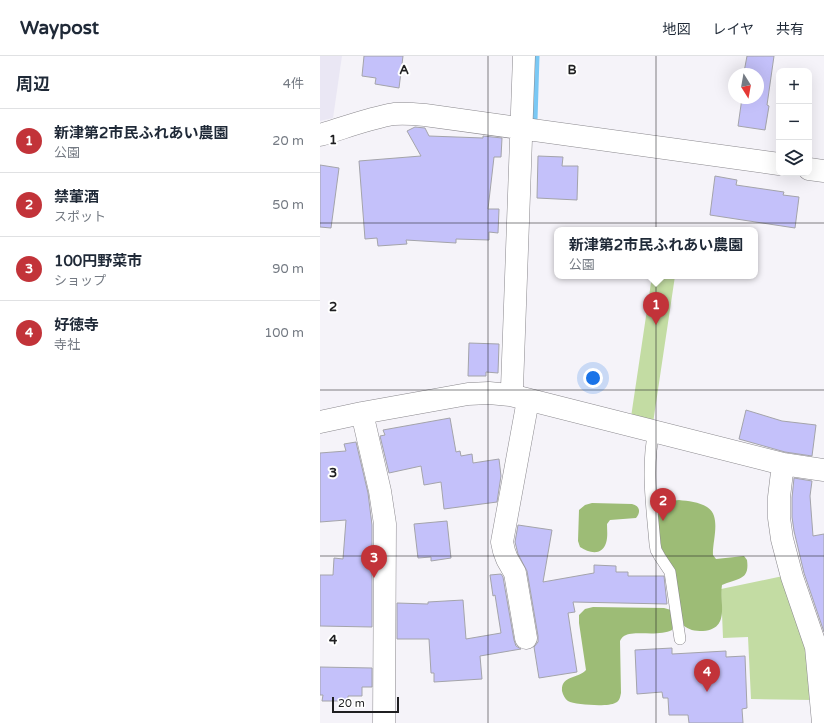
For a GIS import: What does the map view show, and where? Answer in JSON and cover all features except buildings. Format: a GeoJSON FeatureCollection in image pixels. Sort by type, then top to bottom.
{"type":"FeatureCollection","features":[{"type":"Feature","properties":{"kind":"street"},"geometry":{"type":"LineString","coordinates":[[524,56],[512,388],[519,398],[502,542],[507,559],[515,573],[526,638]]}},
{"type":"Feature","properties":{"kind":"street"},"geometry":{"type":"LineString","coordinates":[[320,135],[394,114],[410,113],[776,164]]}},
{"type":"Feature","properties":{"kind":"street"},"geometry":{"type":"LineString","coordinates":[[812,169],[824,171]]}},
{"type":"Feature","properties":{"kind":"street"},"geometry":{"type":"LineString","coordinates":[[320,422],[468,394],[489,393],[519,398],[783,464],[824,470]]}},
{"type":"Feature","properties":{"kind":"street"},"geometry":{"type":"LineString","coordinates":[[362,413],[380,491],[385,524],[384,723]]}},
{"type":"Feature","properties":{"kind":"street"},"geometry":{"type":"LineString","coordinates":[[783,464],[779,497],[779,518],[782,539],[792,576],[816,647],[823,723]]}},
{"type":"Feature","properties":{"kind":"lane"},"geometry":{"type":"LineString","coordinates":[[654,431],[650,476],[655,544],[656,550],[670,572],[680,638]]}},
{"type":"Feature","properties":{"kind":"shaded area"},"geometry":{"type":"Polygon","coordinates":[[[320,56],[342,56],[333,118],[320,121],[320,56]]]}},
{"type":"Feature","properties":{"kind":"green space"},"geometry":{"type":"Polygon","coordinates":[[[652,279],[675,279],[653,423],[631,417],[652,279]]]}},
{"type":"Feature","properties":{"kind":"green space"},"geometry":{"type":"Polygon","coordinates":[[[679,500],[701,504],[712,511],[715,523],[713,555],[716,559],[744,556],[747,560],[746,572],[741,578],[722,585],[721,620],[712,629],[703,631],[687,628],[683,625],[659,549],[657,516],[660,509],[666,503],[679,500]]]}},
{"type":"Feature","properties":{"kind":"green space"},"geometry":{"type":"Polygon","coordinates":[[[592,503],[632,504],[637,506],[639,510],[636,518],[610,520],[607,524],[606,543],[602,550],[598,552],[587,551],[580,547],[578,541],[579,510],[585,505],[592,503]]]}},
{"type":"Feature","properties":{"kind":"green space"},"geometry":{"type":"Polygon","coordinates":[[[783,576],[803,634],[813,700],[751,699],[748,637],[723,638],[721,589],[783,576]]]}},
{"type":"Feature","properties":{"kind":"green space"},"geometry":{"type":"Polygon","coordinates":[[[593,607],[664,608],[671,610],[674,624],[672,630],[667,632],[628,634],[622,638],[620,641],[620,699],[615,703],[606,705],[577,704],[568,701],[562,691],[564,682],[586,670],[579,615],[585,609],[593,607]]]}},
{"type":"Feature","properties":{"kind":"waterway"},"geometry":{"type":"LineString","coordinates":[[534,120],[536,56]]}},
{"type":"Feature","properties":{"kind":"place","name":"新津第2市民ふれあい農園"},"geometry":{"type":"Point","coordinates":[656,325]}},
{"type":"Feature","properties":{"kind":"place","name":"禁葷酒"},"geometry":{"type":"Point","coordinates":[663,521]}},
{"type":"Feature","properties":{"kind":"place","name":"100円野菜市"},"geometry":{"type":"Point","coordinates":[374,578]}},
{"type":"Feature","properties":{"kind":"place","name":"好徳寺"},"geometry":{"type":"Point","coordinates":[707,692]}}]}
